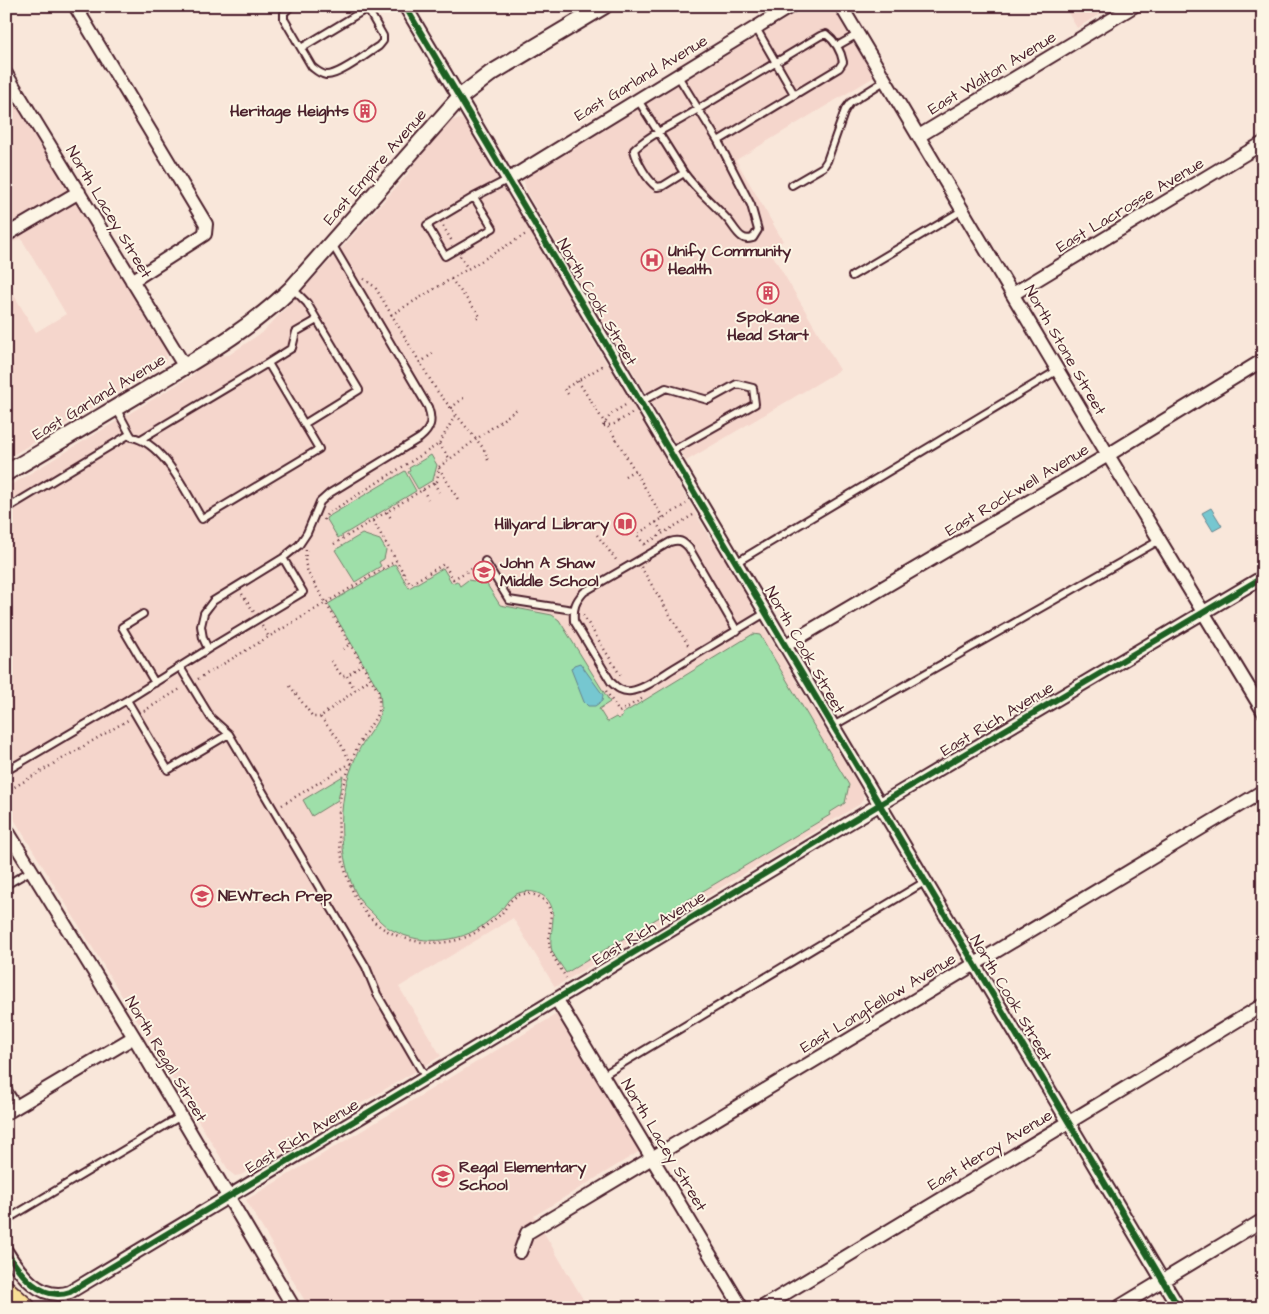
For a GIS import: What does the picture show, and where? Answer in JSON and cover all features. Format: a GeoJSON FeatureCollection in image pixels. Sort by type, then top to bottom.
{"type":"FeatureCollection","features":[{"type":"Feature","properties":{"kind":"main road"},"geometry":{"type":"LineString","coordinates":[[6,1290],[26,1308]]}},
{"type":"Feature","properties":{"kind":"street"},"geometry":{"type":"LineString","coordinates":[[75,6],[206,224],[205,234],[132,281]]}},
{"type":"Feature","properties":{"kind":"street","name":"East Empire Avenue"},"geometry":{"type":"LineString","coordinates":[[184,367],[248,327],[271,309],[292,288],[460,96],[490,74],[604,6]]}},
{"type":"Feature","properties":{"kind":"street","name":"East Garland Avenue"},"geometry":{"type":"LineString","coordinates":[[509,179],[791,6]]}},
{"type":"Feature","properties":{"kind":"street","name":"North Stone Street"},"geometry":{"type":"LineString","coordinates":[[841,6],[1108,455],[1263,710]]}},
{"type":"Feature","properties":{"kind":"street","name":"East Walton Avenue"},"geometry":{"type":"LineString","coordinates":[[919,136],[1134,6]]}},
{"type":"Feature","properties":{"kind":"street","name":"North Cook Street"},"geometry":{"type":"LineString","coordinates":[[411,8],[460,96],[640,402],[767,612],[1179,1308]]}},
{"type":"Feature","properties":{"kind":"street","name":"North Lacey Street"},"geometry":{"type":"LineString","coordinates":[[6,74],[184,367]]}},
{"type":"Feature","properties":{"kind":"street","name":"East Lacrosse Avenue"},"geometry":{"type":"LineString","coordinates":[[1013,294],[1263,143]]}},
{"type":"Feature","properties":{"kind":"street"},"geometry":{"type":"LineString","coordinates":[[6,234],[79,192]]}},
{"type":"Feature","properties":{"kind":"street","name":"East Rockwell Avenue"},"geometry":{"type":"LineString","coordinates":[[786,645],[1108,455],[1263,360]]}},
{"type":"Feature","properties":{"kind":"street","name":"East Garland Avenue"},"geometry":{"type":"LineString","coordinates":[[6,473],[184,367]]}},
{"type":"Feature","properties":{"kind":"street","name":"East Rich Avenue"},"geometry":{"type":"LineString","coordinates":[[6,1251],[16,1267],[32,1283],[49,1294],[61,1295],[70,1292],[880,804],[1263,577]]}},
{"type":"Feature","properties":{"kind":"street","name":"East Longfellow Avenue"},"geometry":{"type":"LineString","coordinates":[[520,1252],[527,1233],[1263,791]]}},
{"type":"Feature","properties":{"kind":"street","name":"North Regal Street"},"geometry":{"type":"LineString","coordinates":[[6,829],[134,1037],[294,1308]]}},
{"type":"Feature","properties":{"kind":"street","name":"North Lacey Street"},"geometry":{"type":"LineString","coordinates":[[557,1000],[742,1308]]}},
{"type":"Feature","properties":{"kind":"street","name":"East Heroy Avenue"},"geometry":{"type":"LineString","coordinates":[[761,1308],[1263,1005]]}},
{"type":"Feature","properties":{"kind":"street"},"geometry":{"type":"LineString","coordinates":[[6,1114],[134,1037]]}},
{"type":"Feature","properties":{"kind":"street"},"geometry":{"type":"LineString","coordinates":[[1117,1308],[1263,1220]]}},
{"type":"Feature","properties":{"kind":"lane"},"geometry":{"type":"LineString","coordinates":[[291,6],[284,12],[284,19],[312,67],[324,75],[337,72],[379,46],[383,41],[383,36],[368,7],[301,48]]}},
{"type":"Feature","properties":{"kind":"lane"},"geometry":{"type":"LineString","coordinates":[[756,28],[794,94]]}},
{"type":"Feature","properties":{"kind":"lane"},"geometry":{"type":"LineString","coordinates":[[684,173],[663,186],[657,187],[652,184],[634,150],[639,145],[820,36],[826,34],[837,46],[843,62],[838,68],[718,141]]}},
{"type":"Feature","properties":{"kind":"lane"},"geometry":{"type":"LineString","coordinates":[[837,46],[858,34]]}},
{"type":"Feature","properties":{"kind":"lane"},"geometry":{"type":"LineString","coordinates":[[638,100],[694,187],[727,219],[743,238],[754,238],[758,230],[751,204],[718,141],[678,76]]}},
{"type":"Feature","properties":{"kind":"lane"},"geometry":{"type":"LineString","coordinates":[[792,185],[823,167],[827,161],[845,110],[850,103],[886,80]]}},
{"type":"Feature","properties":{"kind":"lane"},"geometry":{"type":"LineString","coordinates":[[474,196],[493,228],[445,256],[427,225],[474,196],[509,179]]}},
{"type":"Feature","properties":{"kind":"lane"},"geometry":{"type":"LineString","coordinates":[[852,276],[964,210]]}},
{"type":"Feature","properties":{"kind":"lane"},"geometry":{"type":"LineString","coordinates":[[208,649],[203,638],[202,626],[204,613],[213,601],[283,558],[299,545],[307,533],[320,502],[330,493],[429,431],[432,418],[428,407],[331,243]]}},
{"type":"Feature","properties":{"kind":"lane"},"geometry":{"type":"LineString","coordinates":[[292,288],[307,303],[360,390],[304,424]]}},
{"type":"Feature","properties":{"kind":"lane"},"geometry":{"type":"LineString","coordinates":[[141,439],[292,348],[296,332],[317,320]]}},
{"type":"Feature","properties":{"kind":"lane"},"geometry":{"type":"LineString","coordinates":[[116,408],[132,437],[150,444],[165,459],[202,519],[319,449],[268,363]]}},
{"type":"Feature","properties":{"kind":"lane"},"geometry":{"type":"LineString","coordinates":[[737,562],[1058,370]]}},
{"type":"Feature","properties":{"kind":"lane"},"geometry":{"type":"LineString","coordinates":[[640,402],[666,388],[708,400],[737,384],[753,388],[755,404],[670,452]]}},
{"type":"Feature","properties":{"kind":"lane"},"geometry":{"type":"LineString","coordinates":[[6,509],[130,434]]}},
{"type":"Feature","properties":{"kind":"lane"},"geometry":{"type":"LineString","coordinates":[[737,631],[685,542],[678,540],[670,542],[584,592],[576,602],[573,610],[574,621],[611,682],[619,690],[628,692],[637,690],[737,631],[767,612]]}},
{"type":"Feature","properties":{"kind":"lane"},"geometry":{"type":"LineString","coordinates":[[833,726],[1160,540]]}},
{"type":"Feature","properties":{"kind":"lane"},"geometry":{"type":"LineString","coordinates":[[6,771],[127,700],[303,592],[283,558]]}},
{"type":"Feature","properties":{"kind":"lane"},"geometry":{"type":"LineString","coordinates":[[485,561],[510,600],[573,610]]}},
{"type":"Feature","properties":{"kind":"lane"},"geometry":{"type":"LineString","coordinates":[[143,614],[122,627],[155,683]]}},
{"type":"Feature","properties":{"kind":"lane"},"geometry":{"type":"LineString","coordinates":[[180,667],[211,718],[229,734],[366,967],[377,994],[426,1078]]}},
{"type":"Feature","properties":{"kind":"lane"},"geometry":{"type":"LineString","coordinates":[[127,700],[168,770],[229,734]]}},
{"type":"Feature","properties":{"kind":"lane"},"geometry":{"type":"LineString","coordinates":[[6,885],[32,870]]}},
{"type":"Feature","properties":{"kind":"lane"},"geometry":{"type":"LineString","coordinates":[[603,1075],[926,881]]}},
{"type":"Feature","properties":{"kind":"lane"},"geometry":{"type":"LineString","coordinates":[[6,1087],[18,1106]]}},
{"type":"Feature","properties":{"kind":"lane"},"geometry":{"type":"LineString","coordinates":[[6,1220],[181,1116]]}},
{"type":"Feature","properties":{"kind":"path"},"geometry":{"type":"LineString","coordinates":[[391,315],[526,234]]}},
{"type":"Feature","properties":{"kind":"path"},"geometry":{"type":"LineString","coordinates":[[360,272],[364,280],[375,287],[437,391],[484,449],[488,460]]}},
{"type":"Feature","properties":{"kind":"path"},"geometry":{"type":"LineString","coordinates":[[451,279],[480,316],[476,319]]}},
{"type":"Feature","properties":{"kind":"path"},"geometry":{"type":"LineString","coordinates":[[420,363],[433,353]]}},
{"type":"Feature","properties":{"kind":"path"},"geometry":{"type":"LineString","coordinates":[[568,394],[564,389],[604,365]]}},
{"type":"Feature","properties":{"kind":"path"},"geometry":{"type":"LineString","coordinates":[[578,380],[663,518]]}},
{"type":"Feature","properties":{"kind":"path"},"geometry":{"type":"LineString","coordinates":[[451,408],[466,396]]}},
{"type":"Feature","properties":{"kind":"path"},"geometry":{"type":"LineString","coordinates":[[605,424],[611,414],[627,404]]}},
{"type":"Feature","properties":{"kind":"path"},"geometry":{"type":"LineString","coordinates":[[334,544],[437,482],[439,467],[516,409]]}},
{"type":"Feature","properties":{"kind":"path"},"geometry":{"type":"LineString","coordinates":[[605,424],[614,424],[632,413]]}},
{"type":"Feature","properties":{"kind":"path"},"geometry":{"type":"LineString","coordinates":[[322,522],[327,514],[439,444],[456,414]]}},
{"type":"Feature","properties":{"kind":"path"},"geometry":{"type":"LineString","coordinates":[[439,444],[450,459]]}},
{"type":"Feature","properties":{"kind":"path"},"geometry":{"type":"LineString","coordinates":[[439,467],[459,501]]}},
{"type":"Feature","properties":{"kind":"path"},"geometry":{"type":"LineString","coordinates":[[625,476],[634,470]]}},
{"type":"Feature","properties":{"kind":"path"},"geometry":{"type":"LineString","coordinates":[[434,483],[439,492]]}},
{"type":"Feature","properties":{"kind":"path"},"geometry":{"type":"LineString","coordinates":[[423,490],[428,499]]}},
{"type":"Feature","properties":{"kind":"path"},"geometry":{"type":"LineString","coordinates":[[644,545],[637,534],[686,504]]}},
{"type":"Feature","properties":{"kind":"path"},"geometry":{"type":"LineString","coordinates":[[387,512],[392,520]]}},
{"type":"Feature","properties":{"kind":"path"},"geometry":{"type":"LineString","coordinates":[[688,645],[632,552],[693,515]]}},
{"type":"Feature","properties":{"kind":"path"},"geometry":{"type":"LineString","coordinates":[[372,521],[410,584],[444,564],[453,579],[485,561]]}},
{"type":"Feature","properties":{"kind":"path"},"geometry":{"type":"LineString","coordinates":[[656,522],[663,534]]}},
{"type":"Feature","properties":{"kind":"path"},"geometry":{"type":"LineString","coordinates":[[597,534],[617,561],[611,564]]}},
{"type":"Feature","properties":{"kind":"path"},"geometry":{"type":"LineString","coordinates":[[310,543],[306,550],[305,562],[308,573],[378,691],[380,704],[377,716],[360,743],[351,763],[345,780],[339,815],[341,853],[350,886],[362,908],[380,926],[403,938],[423,943],[444,943],[467,937],[485,927],[501,914],[514,898],[525,894],[537,895],[546,903],[551,913],[549,942],[552,955],[566,978]]}},
{"type":"Feature","properties":{"kind":"path"},"geometry":{"type":"LineString","coordinates":[[6,792],[396,561]]}},
{"type":"Feature","properties":{"kind":"path"},"geometry":{"type":"LineString","coordinates":[[576,602],[623,680]]}},
{"type":"Feature","properties":{"kind":"path"},"geometry":{"type":"LineString","coordinates":[[343,649],[350,644]]}},
{"type":"Feature","properties":{"kind":"path"},"geometry":{"type":"LineString","coordinates":[[331,661],[342,676],[347,676],[362,664]]}},
{"type":"Feature","properties":{"kind":"path"},"geometry":{"type":"LineString","coordinates":[[347,676],[355,690]]}},
{"type":"Feature","properties":{"kind":"path"},"geometry":{"type":"LineString","coordinates":[[290,686],[313,717],[320,717],[370,678]]}},
{"type":"Feature","properties":{"kind":"path"},"geometry":{"type":"LineString","coordinates":[[606,690],[619,712],[649,694]]}},
{"type":"Feature","properties":{"kind":"path"},"geometry":{"type":"LineString","coordinates":[[320,717],[337,737],[351,763]]}},
{"type":"Feature","properties":{"kind":"path"},"geometry":{"type":"LineString","coordinates":[[274,810],[351,763]]}},
{"type":"Feature","properties":{"kind":"shaded area"},"geometry":{"type":"Polygon","coordinates":[[[807,6],[832,6],[874,77],[736,160],[783,241],[769,249],[840,370],[686,461],[527,193],[523,178],[807,6]]]}},
{"type":"Feature","properties":{"kind":"shaded area"},"geometry":{"type":"Polygon","coordinates":[[[1064,6],[1113,6],[1077,28],[1064,6]]]}},
{"type":"Feature","properties":{"kind":"shaded area"},"geometry":{"type":"Polygon","coordinates":[[[6,84],[155,334],[164,342],[167,352],[165,362],[159,368],[6,459],[6,282],[36,332],[66,314],[21,238],[6,246],[6,84]]]}},
{"type":"Feature","properties":{"kind":"shaded area"},"geometry":{"type":"Polygon","coordinates":[[[457,119],[465,120],[472,127],[580,309],[582,322],[607,364],[616,370],[666,453],[668,465],[711,540],[722,548],[751,595],[751,606],[863,793],[863,799],[860,804],[555,987],[513,918],[399,987],[441,1056],[241,1175],[235,1176],[229,1171],[6,806],[6,488],[193,375],[199,366],[217,356],[229,355],[264,331],[407,175],[424,148],[446,123],[457,119]]]}},
{"type":"Feature","properties":{"kind":"shaded area","name":"Regal Elementary School"},"geometry":{"type":"Polygon","coordinates":[[[557,1014],[640,1151],[534,1216],[587,1306],[583,1308],[309,1308],[246,1200],[557,1014]]]}},
{"type":"Feature","properties":{"kind":"green space"},"geometry":{"type":"Polygon","coordinates":[[[431,455],[437,465],[433,480],[418,489],[408,472],[410,471],[409,468],[431,455]]]}},
{"type":"Feature","properties":{"kind":"green space"},"geometry":{"type":"Polygon","coordinates":[[[405,471],[416,491],[338,538],[326,518],[405,471]]]}},
{"type":"Feature","properties":{"kind":"green space"},"geometry":{"type":"Polygon","coordinates":[[[362,534],[380,540],[386,550],[384,559],[379,562],[381,566],[355,582],[335,550],[362,534]]]}},
{"type":"Feature","properties":{"kind":"green space"},"geometry":{"type":"Polygon","coordinates":[[[395,564],[409,588],[443,568],[452,583],[457,581],[460,586],[468,580],[486,583],[500,605],[552,615],[559,620],[610,702],[599,709],[607,722],[616,717],[618,719],[623,716],[622,714],[753,634],[760,635],[849,785],[845,803],[829,813],[830,815],[566,973],[552,951],[553,911],[551,905],[547,899],[535,892],[521,892],[511,897],[501,910],[486,923],[463,936],[451,939],[424,940],[399,933],[387,927],[362,903],[354,890],[344,857],[342,839],[343,804],[350,772],[357,754],[377,721],[381,700],[379,690],[328,604],[395,564]]]}},
{"type":"Feature","properties":{"kind":"green space"},"geometry":{"type":"Polygon","coordinates":[[[343,776],[338,800],[312,816],[303,800],[343,776]]]}},
{"type":"Feature","properties":{"kind":"water"},"geometry":{"type":"Polygon","coordinates":[[[1211,508],[1222,526],[1213,531],[1202,513],[1211,508]]]}},
{"type":"Feature","properties":{"kind":"water"},"geometry":{"type":"Polygon","coordinates":[[[580,663],[603,695],[602,701],[595,706],[588,706],[584,702],[571,669],[574,665],[580,663]]]}},
{"type":"Feature","properties":{"kind":"cycle path"},"geometry":{"type":"LineString","coordinates":[[405,6],[1179,1308]]}},
{"type":"Feature","properties":{"kind":"cycle path"},"geometry":{"type":"LineString","coordinates":[[6,1251],[18,1269],[32,1284],[50,1293],[70,1292],[892,797],[1263,577]]}},
{"type":"Feature","properties":{"kind":"place","name":"Heritage Heights"},"geometry":{"type":"Point","coordinates":[365,111]}},
{"type":"Feature","properties":{"kind":"place","name":"Unify Community Health"},"geometry":{"type":"Point","coordinates":[652,260]}},
{"type":"Feature","properties":{"kind":"place","name":"Spokane Head Start"},"geometry":{"type":"Point","coordinates":[768,293]}},
{"type":"Feature","properties":{"kind":"place","name":"Hillyard Library"},"geometry":{"type":"Point","coordinates":[625,524]}},
{"type":"Feature","properties":{"kind":"place","name":"John A Shaw Middle School"},"geometry":{"type":"Point","coordinates":[484,572]}},
{"type":"Feature","properties":{"kind":"place","name":"NEWTech Prep"},"geometry":{"type":"Point","coordinates":[202,896]}},
{"type":"Feature","properties":{"kind":"place","name":"Regal Elementary School"},"geometry":{"type":"Point","coordinates":[443,1176]}}]}
